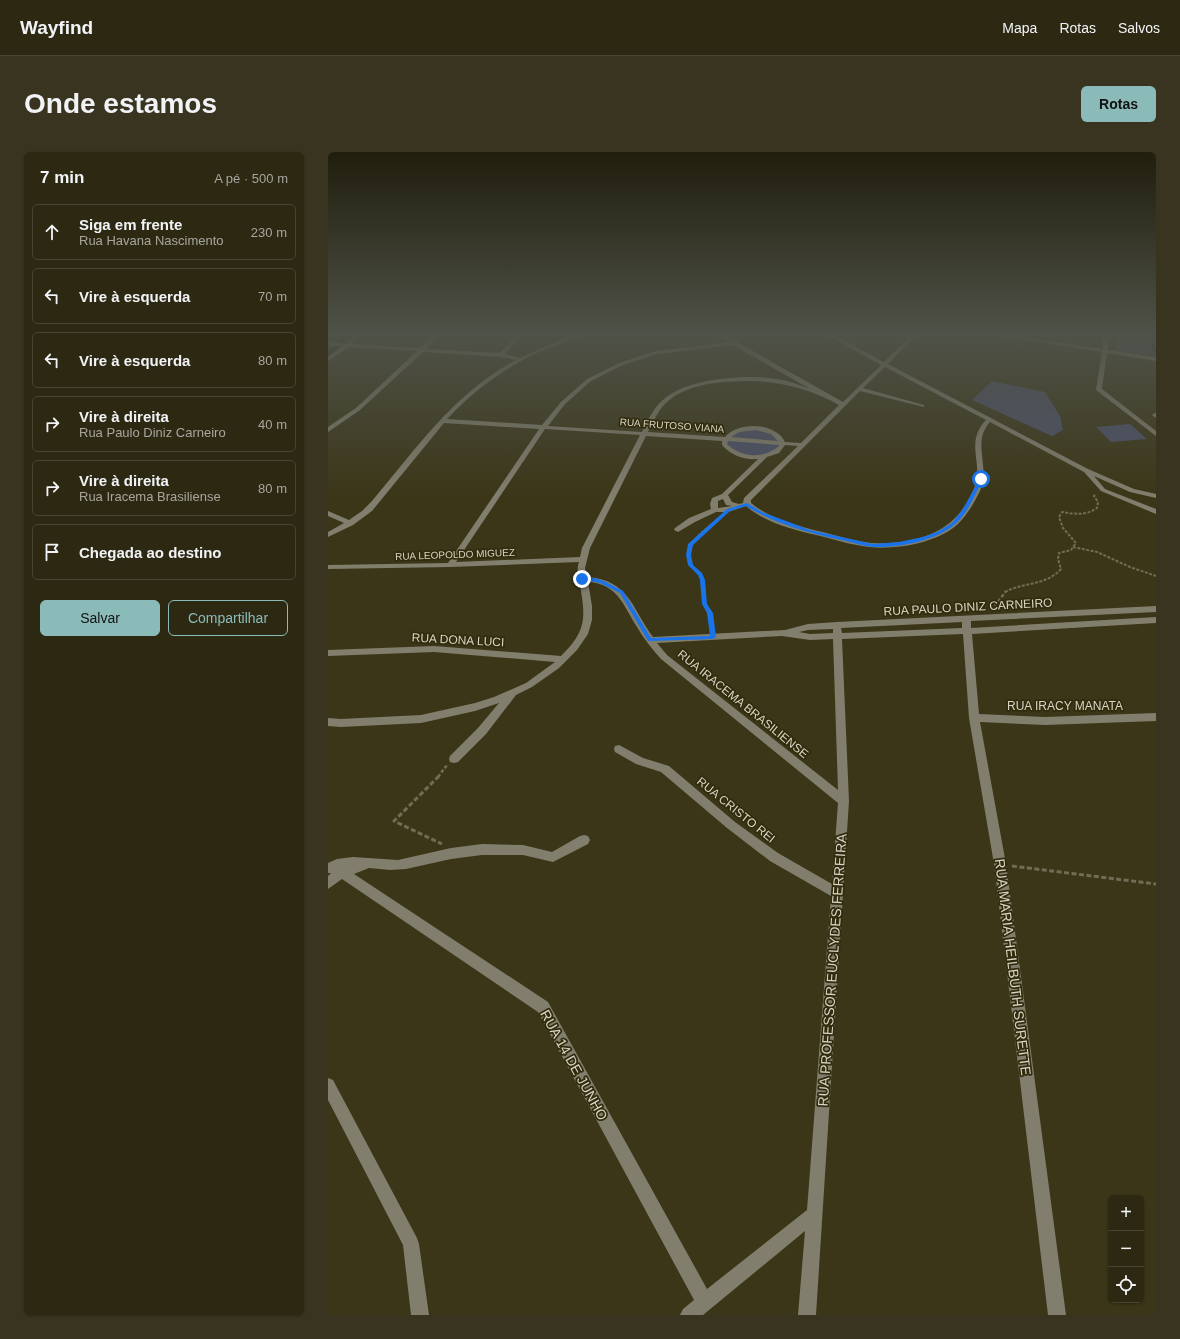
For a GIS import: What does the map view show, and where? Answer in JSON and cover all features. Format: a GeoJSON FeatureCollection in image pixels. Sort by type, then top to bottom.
{"type":"FeatureCollection","features":[{"type":"Feature","properties":{"kind":"street"},"geometry":{"type":"LineString","coordinates":[[328,430],[358,409],[382,387]]}},
{"type":"Feature","properties":{"kind":"street"},"geometry":{"type":"LineString","coordinates":[[328,535],[350,523],[368,509],[442,421],[478,387]]}},
{"type":"Feature","properties":{"kind":"street"},"geometry":{"type":"LineString","coordinates":[[450,565],[543,428],[563,402],[580,387]]}},
{"type":"Feature","properties":{"kind":"street"},"geometry":{"type":"LineString","coordinates":[[328,722],[341,723],[421,719],[475,708],[512,694],[528,685],[563,659],[574,648],[584,634],[588,620],[588,606],[582,579],[582,559],[586,548],[655,412],[671,397],[693,387]]}},
{"type":"Feature","properties":{"kind":"street"},"geometry":{"type":"LineString","coordinates":[[799,387],[828,396]]}},
{"type":"Feature","properties":{"kind":"street"},"geometry":{"type":"LineString","coordinates":[[812,387],[843,405]]}},
{"type":"Feature","properties":{"kind":"street"},"geometry":{"type":"LineString","coordinates":[[928,387],[1086,470],[1132,490],[1156,496]]}},
{"type":"Feature","properties":{"kind":"street"},"geometry":{"type":"LineString","coordinates":[[1099,387],[1099,390],[1156,434]]}},
{"type":"Feature","properties":{"kind":"street"},"geometry":{"type":"LineString","coordinates":[[678,530],[692,520],[715,510],[728,510],[743,505],[859,389],[922,406]]}},
{"type":"Feature","properties":{"kind":"street"},"geometry":{"type":"LineString","coordinates":[[724,495],[728,503],[743,505],[808,532],[873,546],[899,544],[924,539],[953,524],[977,490],[981,479],[981,469],[977,434],[982,426],[989,420]]}},
{"type":"Feature","properties":{"kind":"street","name":"RUA FRUTOSO VIANA"},"geometry":{"type":"LineString","coordinates":[[442,421],[726,438],[804,445]]}},
{"type":"Feature","properties":{"kind":"street"},"geometry":{"type":"LineString","coordinates":[[715,510],[715,500],[724,495],[765,456],[780,448],[783,443],[773,432],[756,428],[733,432],[726,438],[724,444],[729,450],[738,455],[752,457],[765,456]]}},
{"type":"Feature","properties":{"kind":"street"},"geometry":{"type":"LineString","coordinates":[[1086,470],[1094,482],[1104,490],[1156,512]]}},
{"type":"Feature","properties":{"kind":"street"},"geometry":{"type":"LineString","coordinates":[[328,513],[350,523]]}},
{"type":"Feature","properties":{"kind":"street","name":"RUA LEOPOLDO MIGUEZ"},"geometry":{"type":"LineString","coordinates":[[328,567],[450,565],[582,559]]}},
{"type":"Feature","properties":{"kind":"street","name":"RUA IRACEMA BRASILIENSE"},"geometry":{"type":"LineString","coordinates":[[582,579],[593,579],[622,592],[650,640],[664,657],[844,801]]}},
{"type":"Feature","properties":{"kind":"street","name":"RUA PAULO DINIZ CARNEIRO"},"geometry":{"type":"LineString","coordinates":[[650,640],[782,633],[810,637],[837,631],[966,620],[1156,609]]}},
{"type":"Feature","properties":{"kind":"street","name":"RUA MARIA HEILBUTH SURETTE"},"geometry":{"type":"LineString","coordinates":[[966,620],[974,718],[1000,864],[1057,1315]]}},
{"type":"Feature","properties":{"kind":"street","name":"RUA PAULO DINIZ CARNEIRO"},"geometry":{"type":"LineString","coordinates":[[837,631],[967,630],[1156,620]]}},
{"type":"Feature","properties":{"kind":"street","name":"RUA PROFESSOR EUCLYDES FERREIRA"},"geometry":{"type":"LineString","coordinates":[[807,1315],[844,801],[837,631]]}},
{"type":"Feature","properties":{"kind":"street","name":"RUA DONA LUCI"},"geometry":{"type":"LineString","coordinates":[[328,653],[434,649],[563,659]]}},
{"type":"Feature","properties":{"kind":"street"},"geometry":{"type":"LineString","coordinates":[[454,759],[482,732],[512,694]]}},
{"type":"Feature","properties":{"kind":"street","name":"RUA IRACY MANATA"},"geometry":{"type":"LineString","coordinates":[[974,718],[1044,721],[1156,717]]}},
{"type":"Feature","properties":{"kind":"street","name":"RUA CRISTO REI"},"geometry":{"type":"LineString","coordinates":[[620,749],[640,761],[665,769],[731,825],[774,857],[837,893]]}},
{"type":"Feature","properties":{"kind":"street"},"geometry":{"type":"LineString","coordinates":[[328,883],[334,870],[368,864],[386,866],[409,864],[459,852],[522,850],[552,857],[584,840]]}},
{"type":"Feature","properties":{"kind":"street","name":"RUA 14 DE JUNHO"},"geometry":{"type":"LineString","coordinates":[[334,870],[543,1007],[704,1302]]}},
{"type":"Feature","properties":{"kind":"street"},"geometry":{"type":"LineString","coordinates":[[328,1085],[411,1244],[420,1315]]}},
{"type":"Feature","properties":{"kind":"street"},"geometry":{"type":"LineString","coordinates":[[689,1315],[815,1213]]}},
{"type":"Feature","properties":{"kind":"path"},"geometry":{"type":"LineString","coordinates":[[995,606],[1005,590],[1046,580],[1058,573],[1060,569],[1058,559],[1059,553],[1071,550],[1076,543],[1062,528],[1059,517],[1062,512],[1082,515],[1091,512],[1097,508],[1098,502],[1094,496],[1104,490]]}},
{"type":"Feature","properties":{"kind":"path"},"geometry":{"type":"LineString","coordinates":[[713,637],[710,613],[704,604],[703,580],[700,574],[691,565],[688,555],[690,544],[728,510]]}},
{"type":"Feature","properties":{"kind":"path"},"geometry":{"type":"LineString","coordinates":[[1073,547],[1097,552],[1130,567],[1156,576]]}},
{"type":"Feature","properties":{"kind":"path"},"geometry":{"type":"LineString","coordinates":[[454,759],[442,770],[434,782],[394,822],[459,852]]}},
{"type":"Feature","properties":{"kind":"path"},"geometry":{"type":"LineString","coordinates":[[1000,864],[1156,884]]}},
{"type":"Feature","properties":{"kind":"shaded area"},"geometry":{"type":"Polygon","coordinates":[[[985,387],[1022,387],[1045,392],[1060,416],[1063,430],[1052,436],[972,400],[985,387]]]}},
{"type":"Feature","properties":{"kind":"shaded area"},"geometry":{"type":"Polygon","coordinates":[[[1130,424],[1147,439],[1111,442],[1096,427],[1130,424]]]}},
{"type":"Feature","properties":{"kind":"shaded area"},"geometry":{"type":"Polygon","coordinates":[[[756,428],[773,432],[782,446],[765,456],[739,455],[724,444],[733,432],[756,428]]]}},
{"type":"Feature","properties":{"kind":"route"},"geometry":{"type":"LineString","coordinates":[[582,579],[593,579],[613,586],[622,592],[650,640],[713,637],[710,613],[704,604],[703,580],[700,574],[691,565],[688,555],[690,544],[728,510],[747,504],[752,509],[808,532],[873,546],[899,544],[924,539],[953,524],[977,490],[981,479]]}}]}
